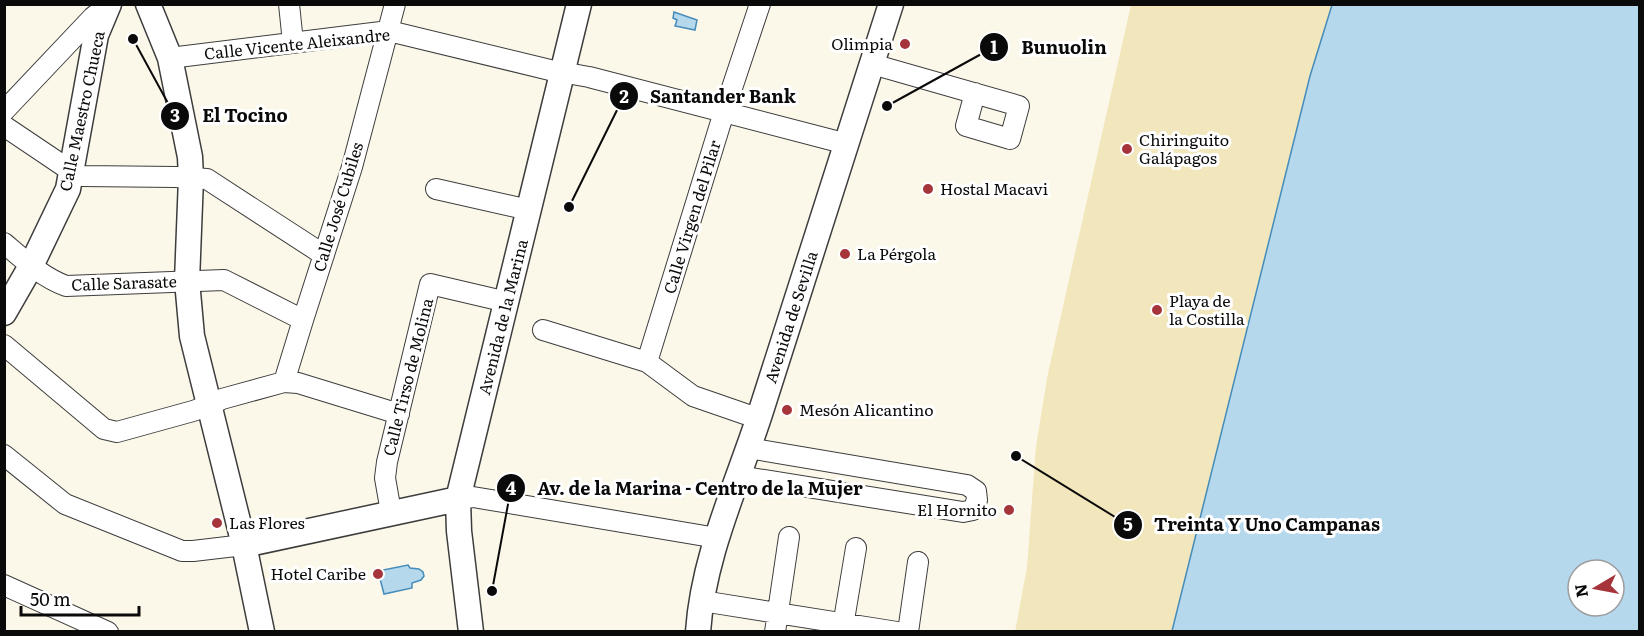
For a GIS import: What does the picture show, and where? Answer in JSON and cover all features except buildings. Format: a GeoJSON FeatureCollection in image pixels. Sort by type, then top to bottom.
{"type":"FeatureCollection","features":[{"type":"Feature","properties":{"kind":"street"},"geometry":{"type":"LineString","coordinates":[[148,4],[170,58],[190,157],[187,281],[192,336],[265,631]]}},
{"type":"Feature","properties":{"kind":"street"},"geometry":{"type":"LineString","coordinates":[[289,4],[293,43]]}},
{"type":"Feature","properties":{"kind":"street","name":"Calle José Cubiles"},"geometry":{"type":"LineString","coordinates":[[284,382],[351,167],[395,4]]}},
{"type":"Feature","properties":{"kind":"street","name":"Avenida de la Marina"},"geometry":{"type":"LineString","coordinates":[[484,632],[472,523],[465,498],[568,73],[579,4]]}},
{"type":"Feature","properties":{"kind":"street","name":"Avenida de la Marina"},"geometry":{"type":"LineString","coordinates":[[471,632],[459,531],[465,498],[529,210],[590,4]]}},
{"type":"Feature","properties":{"kind":"street","name":"Calle Virgen del Pilar"},"geometry":{"type":"LineString","coordinates":[[647,362],[724,112],[760,4]]}},
{"type":"Feature","properties":{"kind":"street"},"geometry":{"type":"LineString","coordinates":[[4,111],[93,17],[108,5]]}},
{"type":"Feature","properties":{"kind":"street","name":"Calle Maestro Chueca"},"geometry":{"type":"LineString","coordinates":[[4,313],[31,266],[68,189],[96,35],[108,5]]}},
{"type":"Feature","properties":{"kind":"street","name":"Avenida de Sevilla"},"geometry":{"type":"LineString","coordinates":[[698,632],[704,585],[717,537],[759,417],[847,144],[887,6]]}},
{"type":"Feature","properties":{"kind":"street","name":"Calle Vicente Aleixandre"},"geometry":{"type":"LineString","coordinates":[[170,58],[388,31],[568,73],[847,144]]}},
{"type":"Feature","properties":{"kind":"street"},"geometry":{"type":"LineString","coordinates":[[872,64],[975,93]]}},
{"type":"Feature","properties":{"kind":"street"},"geometry":{"type":"LineString","coordinates":[[4,126],[82,176],[207,179],[324,255]]}},
{"type":"Feature","properties":{"kind":"street"},"geometry":{"type":"LineString","coordinates":[[436,189],[529,210]]}},
{"type":"Feature","properties":{"kind":"street","name":"Calle Sarasate"},"geometry":{"type":"LineString","coordinates":[[4,243],[31,266],[66,286],[224,280],[303,320]]}},
{"type":"Feature","properties":{"kind":"street","name":"Calle Tirso de Molina"},"geometry":{"type":"LineString","coordinates":[[391,512],[385,478],[387,462],[430,284],[507,303]]}},
{"type":"Feature","properties":{"kind":"street"},"geometry":{"type":"LineString","coordinates":[[543,330],[647,362],[693,396],[759,417]]}},
{"type":"Feature","properties":{"kind":"street"},"geometry":{"type":"LineString","coordinates":[[4,345],[104,429],[117,432],[284,382],[298,383],[399,414]]}},
{"type":"Feature","properties":{"kind":"street"},"geometry":{"type":"LineString","coordinates":[[739,476],[963,512],[973,510],[977,501],[976,491],[967,485],[748,448]]}},
{"type":"Feature","properties":{"kind":"street"},"geometry":{"type":"LineString","coordinates":[[4,455],[65,504],[182,551],[244,544],[465,498],[717,537]]}},
{"type":"Feature","properties":{"kind":"street"},"geometry":{"type":"LineString","coordinates":[[777,622],[789,537]]}},
{"type":"Feature","properties":{"kind":"street"},"geometry":{"type":"LineString","coordinates":[[843,627],[856,548]]}},
{"type":"Feature","properties":{"kind":"street"},"geometry":{"type":"LineString","coordinates":[[908,632],[918,562]]}},
{"type":"Feature","properties":{"kind":"street"},"geometry":{"type":"LineString","coordinates":[[4,585],[108,632]]}},
{"type":"Feature","properties":{"kind":"street"},"geometry":{"type":"LineString","coordinates":[[702,601],[777,622],[897,632]]}},
{"type":"Feature","properties":{"kind":"sand","name":"Playa de la Costilla"},"geometry":{"type":"Polygon","coordinates":[[[1131,5],[1332,5],[1310,76],[1172,631],[1015,632],[1027,567],[1036,446],[1048,373],[1131,5]]]}},
{"type":"Feature","properties":{"kind":"water"},"geometry":{"type":"Polygon","coordinates":[[[1332,5],[1639,5],[1639,631],[1172,631],[1310,76],[1332,5]]]}},
{"type":"Feature","properties":{"kind":"water"},"geometry":{"type":"Polygon","coordinates":[[[674,12],[697,20],[695,30],[675,26],[677,20],[673,18],[674,12]]]}},
{"type":"Feature","properties":{"kind":"water"},"geometry":{"type":"Polygon","coordinates":[[[408,565],[410,568],[423,572],[424,576],[421,580],[412,583],[412,588],[384,594],[378,571],[408,565]]]}},
{"type":"Feature","properties":{"kind":"place","name":"El Tocino"},"geometry":{"type":"Point","coordinates":[133,39]}},
{"type":"Feature","properties":{"kind":"place","name":"Olimpia"},"geometry":{"type":"Point","coordinates":[905,44]}},
{"type":"Feature","properties":{"kind":"place","name":"Bunuolin"},"geometry":{"type":"Point","coordinates":[887,106]}},
{"type":"Feature","properties":{"kind":"place","name":"Chiringuito Galápagos"},"geometry":{"type":"Point","coordinates":[1127,149]}},
{"type":"Feature","properties":{"kind":"place","name":"Hostal Macavi"},"geometry":{"type":"Point","coordinates":[928,189]}},
{"type":"Feature","properties":{"kind":"place","name":"Santander Bank"},"geometry":{"type":"Point","coordinates":[569,207]}},
{"type":"Feature","properties":{"kind":"place","name":"La Pérgola"},"geometry":{"type":"Point","coordinates":[845,254]}},
{"type":"Feature","properties":{"kind":"place","name":"Playa de la Costilla"},"geometry":{"type":"Point","coordinates":[1157,310]}},
{"type":"Feature","properties":{"kind":"place","name":"Mesón Alicantino"},"geometry":{"type":"Point","coordinates":[787,410]}},
{"type":"Feature","properties":{"kind":"place","name":"Treinta Y Uno Campanas"},"geometry":{"type":"Point","coordinates":[1016,456]}},
{"type":"Feature","properties":{"kind":"place","name":"El Hornito"},"geometry":{"type":"Point","coordinates":[1009,510]}},
{"type":"Feature","properties":{"kind":"place","name":"Las Flores"},"geometry":{"type":"Point","coordinates":[217,523]}},
{"type":"Feature","properties":{"kind":"place","name":"Hotel Caribe"},"geometry":{"type":"Point","coordinates":[378,574]}},
{"type":"Feature","properties":{"kind":"place","name":"Av. de la Marina - Centro de la Mujer"},"geometry":{"type":"Point","coordinates":[492,591]}}]}
